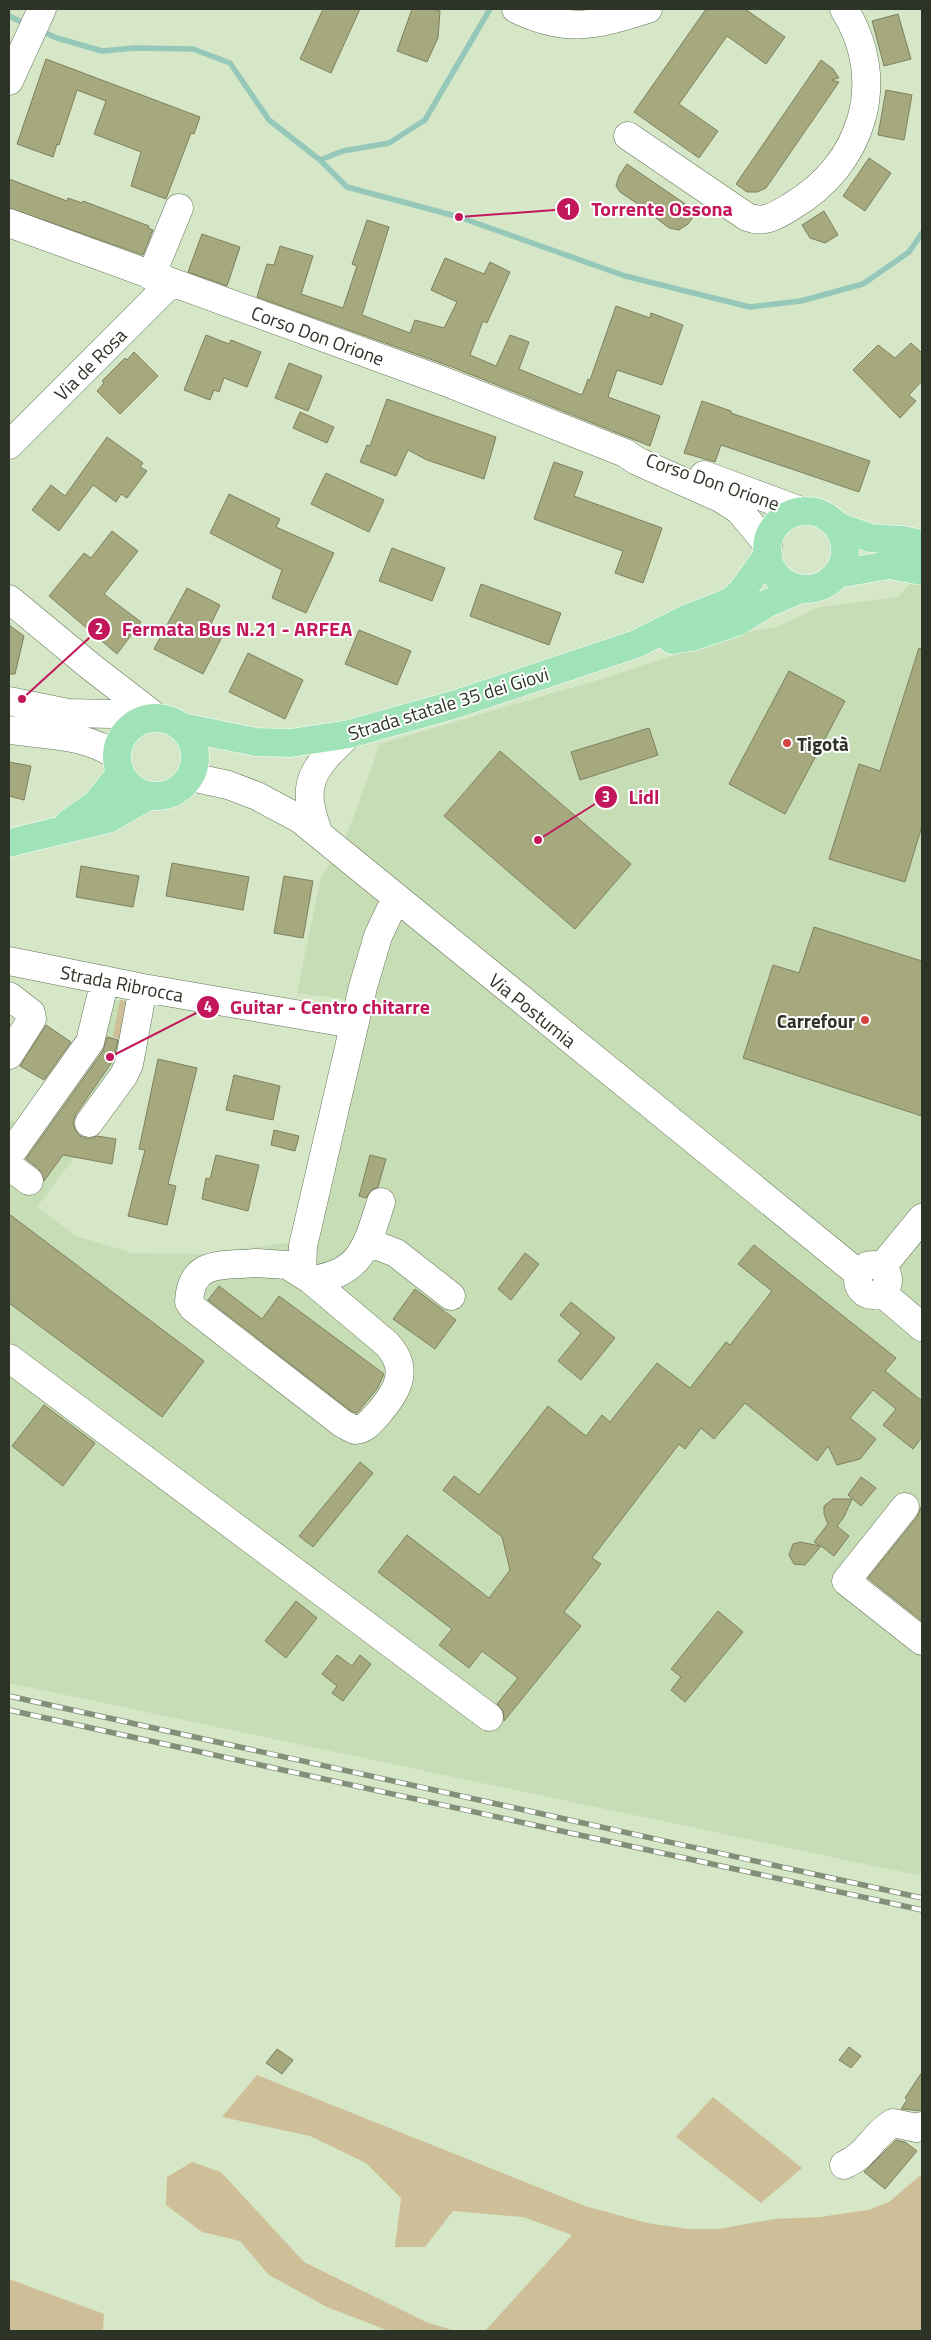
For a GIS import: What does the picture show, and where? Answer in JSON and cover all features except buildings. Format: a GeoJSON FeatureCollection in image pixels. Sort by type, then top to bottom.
{"type":"FeatureCollection","features":[{"type":"Feature","properties":{"kind":"main road"},"geometry":{"type":"LineString","coordinates":[[837,526],[845,545],[842,565],[837,574],[821,586],[801,589],[792,586],[775,574],[768,550],[775,526],[782,519],[801,511],[821,514],[837,526],[870,538],[917,541]]}},
{"type":"Feature","properties":{"kind":"main road"},"geometry":{"type":"LineString","coordinates":[[888,564],[917,541]]}},
{"type":"Feature","properties":{"kind":"main road","name":"Strada statale 35 dei Giovi"},"geometry":{"type":"LineString","coordinates":[[182,727],[256,742],[291,743],[349,734],[453,705],[636,644],[733,600],[753,578],[768,550]]}},
{"type":"Feature","properties":{"kind":"main road"},"geometry":{"type":"LineString","coordinates":[[837,574],[888,564],[922,570]]}},
{"type":"Feature","properties":{"kind":"main road","name":"Strada statale 35 dei Giovi"},"geometry":{"type":"LineString","coordinates":[[636,644],[692,637],[745,617],[772,601],[801,589]]}},
{"type":"Feature","properties":{"kind":"main road"},"geometry":{"type":"LineString","coordinates":[[60,829],[96,804],[118,765],[122,736],[147,719],[175,721],[191,738],[196,750],[192,771],[183,786],[172,793],[160,796],[148,796],[136,792],[127,784],[118,765]]}},
{"type":"Feature","properties":{"kind":"main road","name":"Strada statale 35 dei Giovi"},"geometry":{"type":"LineString","coordinates":[[192,771],[224,752],[256,742]]}},
{"type":"Feature","properties":{"kind":"main road"},"geometry":{"type":"LineString","coordinates":[[9,843],[60,829],[79,827],[108,819],[148,796]]}},
{"type":"Feature","properties":{"kind":"street"},"geometry":{"type":"LineString","coordinates":[[9,81],[42,9]]}},
{"type":"Feature","properties":{"kind":"street"},"geometry":{"type":"LineString","coordinates":[[524,13],[563,24],[600,24],[648,9]]}},
{"type":"Feature","properties":{"kind":"street"},"geometry":{"type":"LineString","coordinates":[[628,136],[747,217],[764,220],[787,210],[811,194],[836,171],[849,151],[860,124],[866,96],[866,72],[862,48],[844,9]]}},
{"type":"Feature","properties":{"kind":"street"},"geometry":{"type":"LineString","coordinates":[[161,280],[179,208]]}},
{"type":"Feature","properties":{"kind":"street","name":"Corso Don Orione"},"geometry":{"type":"LineString","coordinates":[[9,223],[161,280],[446,382],[625,453],[637,461],[720,498],[739,510],[768,550]]}},
{"type":"Feature","properties":{"kind":"street","name":"Via de Rosa"},"geometry":{"type":"LineString","coordinates":[[9,446],[161,280]]}},
{"type":"Feature","properties":{"kind":"street","name":"Corso Don Orione"},"geometry":{"type":"LineString","coordinates":[[625,453],[640,455],[726,482],[801,511]]}},
{"type":"Feature","properties":{"kind":"street"},"geometry":{"type":"LineString","coordinates":[[9,599],[103,677],[147,719]]}},
{"type":"Feature","properties":{"kind":"street"},"geometry":{"type":"LineString","coordinates":[[103,677],[116,700],[111,714]]}},
{"type":"Feature","properties":{"kind":"street"},"geometry":{"type":"LineString","coordinates":[[9,701],[68,713],[111,714],[147,719]]}},
{"type":"Feature","properties":{"kind":"street"},"geometry":{"type":"LineString","coordinates":[[9,730],[90,742],[103,746],[118,765]]}},
{"type":"Feature","properties":{"kind":"street"},"geometry":{"type":"LineString","coordinates":[[319,834],[310,811],[309,794],[313,775],[327,755],[349,734]]}},
{"type":"Feature","properties":{"kind":"street","name":"Via Postumia"},"geometry":{"type":"LineString","coordinates":[[192,771],[257,796],[300,819],[396,898],[874,1278],[922,1327]]}},
{"type":"Feature","properties":{"kind":"street"},"geometry":{"type":"LineString","coordinates":[[381,1202],[368,1242],[356,1262],[330,1278],[306,1277],[287,1265],[256,1263],[204,1268],[196,1275],[191,1286],[189,1302],[193,1308],[351,1429],[361,1429],[382,1408],[398,1384],[400,1365],[396,1354],[306,1277],[301,1259],[354,1024],[378,936],[396,898]]}},
{"type":"Feature","properties":{"kind":"street","name":"Strada Ribrocca"},"geometry":{"type":"LineString","coordinates":[[9,961],[143,988],[354,1024]]}},
{"type":"Feature","properties":{"kind":"street"},"geometry":{"type":"LineString","coordinates":[[9,1156],[90,1042],[105,980]]}},
{"type":"Feature","properties":{"kind":"street"},"geometry":{"type":"LineString","coordinates":[[89,1123],[124,1075],[129,1064],[143,988]]}},
{"type":"Feature","properties":{"kind":"street"},"geometry":{"type":"LineString","coordinates":[[9,996],[31,1013],[32,1019],[9,1055]]}},
{"type":"Feature","properties":{"kind":"street"},"geometry":{"type":"LineString","coordinates":[[874,1278],[922,1218]]}},
{"type":"Feature","properties":{"kind":"street"},"geometry":{"type":"LineString","coordinates":[[368,1242],[396,1253],[451,1296]]}},
{"type":"Feature","properties":{"kind":"street"},"geometry":{"type":"LineString","coordinates":[[9,1358],[489,1717]]}},
{"type":"Feature","properties":{"kind":"street"},"geometry":{"type":"LineString","coordinates":[[904,1507],[846,1581],[922,1641]]}},
{"type":"Feature","properties":{"kind":"street"},"geometry":{"type":"LineString","coordinates":[[844,2165],[863,2154],[884,2128],[893,2123],[917,2128],[922,2126]]}},
{"type":"Feature","properties":{"kind":"shaded area"},"geometry":{"type":"Polygon","coordinates":[[[922,571],[922,1876],[9,1683],[9,1118],[21,1128],[83,1041],[94,995],[150,1008],[136,1075],[37,1207],[76,1236],[132,1253],[202,1254],[295,1242],[351,1000],[297,993],[321,877],[345,840],[380,744],[605,678],[741,633],[776,627],[820,607],[898,597],[922,571]]]}},
{"type":"Feature","properties":{"kind":"shaded area"},"geometry":{"type":"Polygon","coordinates":[[[120,1000],[135,1002],[129,1041],[113,1037],[120,1000]]]}},
{"type":"Feature","properties":{"kind":"shaded area"},"geometry":{"type":"Polygon","coordinates":[[[257,2075],[585,2206],[647,2223],[688,2229],[719,2229],[774,2219],[820,2217],[868,2210],[889,2202],[922,2174],[922,2331],[485,2331],[572,2235],[523,2217],[453,2211],[425,2247],[395,2247],[401,2198],[366,2163],[310,2136],[222,2117],[257,2075]]]}},
{"type":"Feature","properties":{"kind":"shaded area"},"geometry":{"type":"Polygon","coordinates":[[[713,2097],[802,2168],[761,2203],[676,2137],[713,2097]]]}},
{"type":"Feature","properties":{"kind":"shaded area"},"geometry":{"type":"Polygon","coordinates":[[[192,2162],[221,2172],[304,2262],[426,2322],[452,2330],[485,2331],[389,2331],[327,2307],[269,2275],[240,2241],[202,2232],[166,2205],[167,2177],[192,2162]]]}},
{"type":"Feature","properties":{"kind":"shaded area"},"geometry":{"type":"Polygon","coordinates":[[[9,2279],[104,2314],[103,2331],[9,2331],[9,2279]]]}},
{"type":"Feature","properties":{"kind":"waterway"},"geometry":{"type":"LineString","coordinates":[[320,160],[343,151],[389,143],[425,120],[490,9]]}},
{"type":"Feature","properties":{"kind":"waterway"},"geometry":{"type":"LineString","coordinates":[[9,16],[28,25]]}},
{"type":"Feature","properties":{"kind":"waterway"},"geometry":{"type":"LineString","coordinates":[[41,31],[57,38],[102,51],[135,48],[193,49],[230,63],[269,120],[320,160],[347,187],[459,217],[625,276],[750,307],[801,301],[863,284],[909,252],[922,233]]}},
{"type":"Feature","properties":{"kind":"railway"},"geometry":{"type":"LineString","coordinates":[[9,1696],[922,1898]]}},
{"type":"Feature","properties":{"kind":"railway"},"geometry":{"type":"LineString","coordinates":[[9,1710],[922,1910]]}},
{"type":"Feature","properties":{"kind":"place","name":"Torrente Ossona"},"geometry":{"type":"Point","coordinates":[459,217]}},
{"type":"Feature","properties":{"kind":"place","name":"Fermata Bus N.21 - ARFEA"},"geometry":{"type":"Point","coordinates":[22,699]}},
{"type":"Feature","properties":{"kind":"place","name":"Tigotà"},"geometry":{"type":"Point","coordinates":[787,743]}},
{"type":"Feature","properties":{"kind":"place","name":"Lidl"},"geometry":{"type":"Point","coordinates":[538,840]}},
{"type":"Feature","properties":{"kind":"place","name":"Carrefour"},"geometry":{"type":"Point","coordinates":[865,1020]}},
{"type":"Feature","properties":{"kind":"place","name":"Guitar - Centro chitarre"},"geometry":{"type":"Point","coordinates":[110,1057]}}]}
